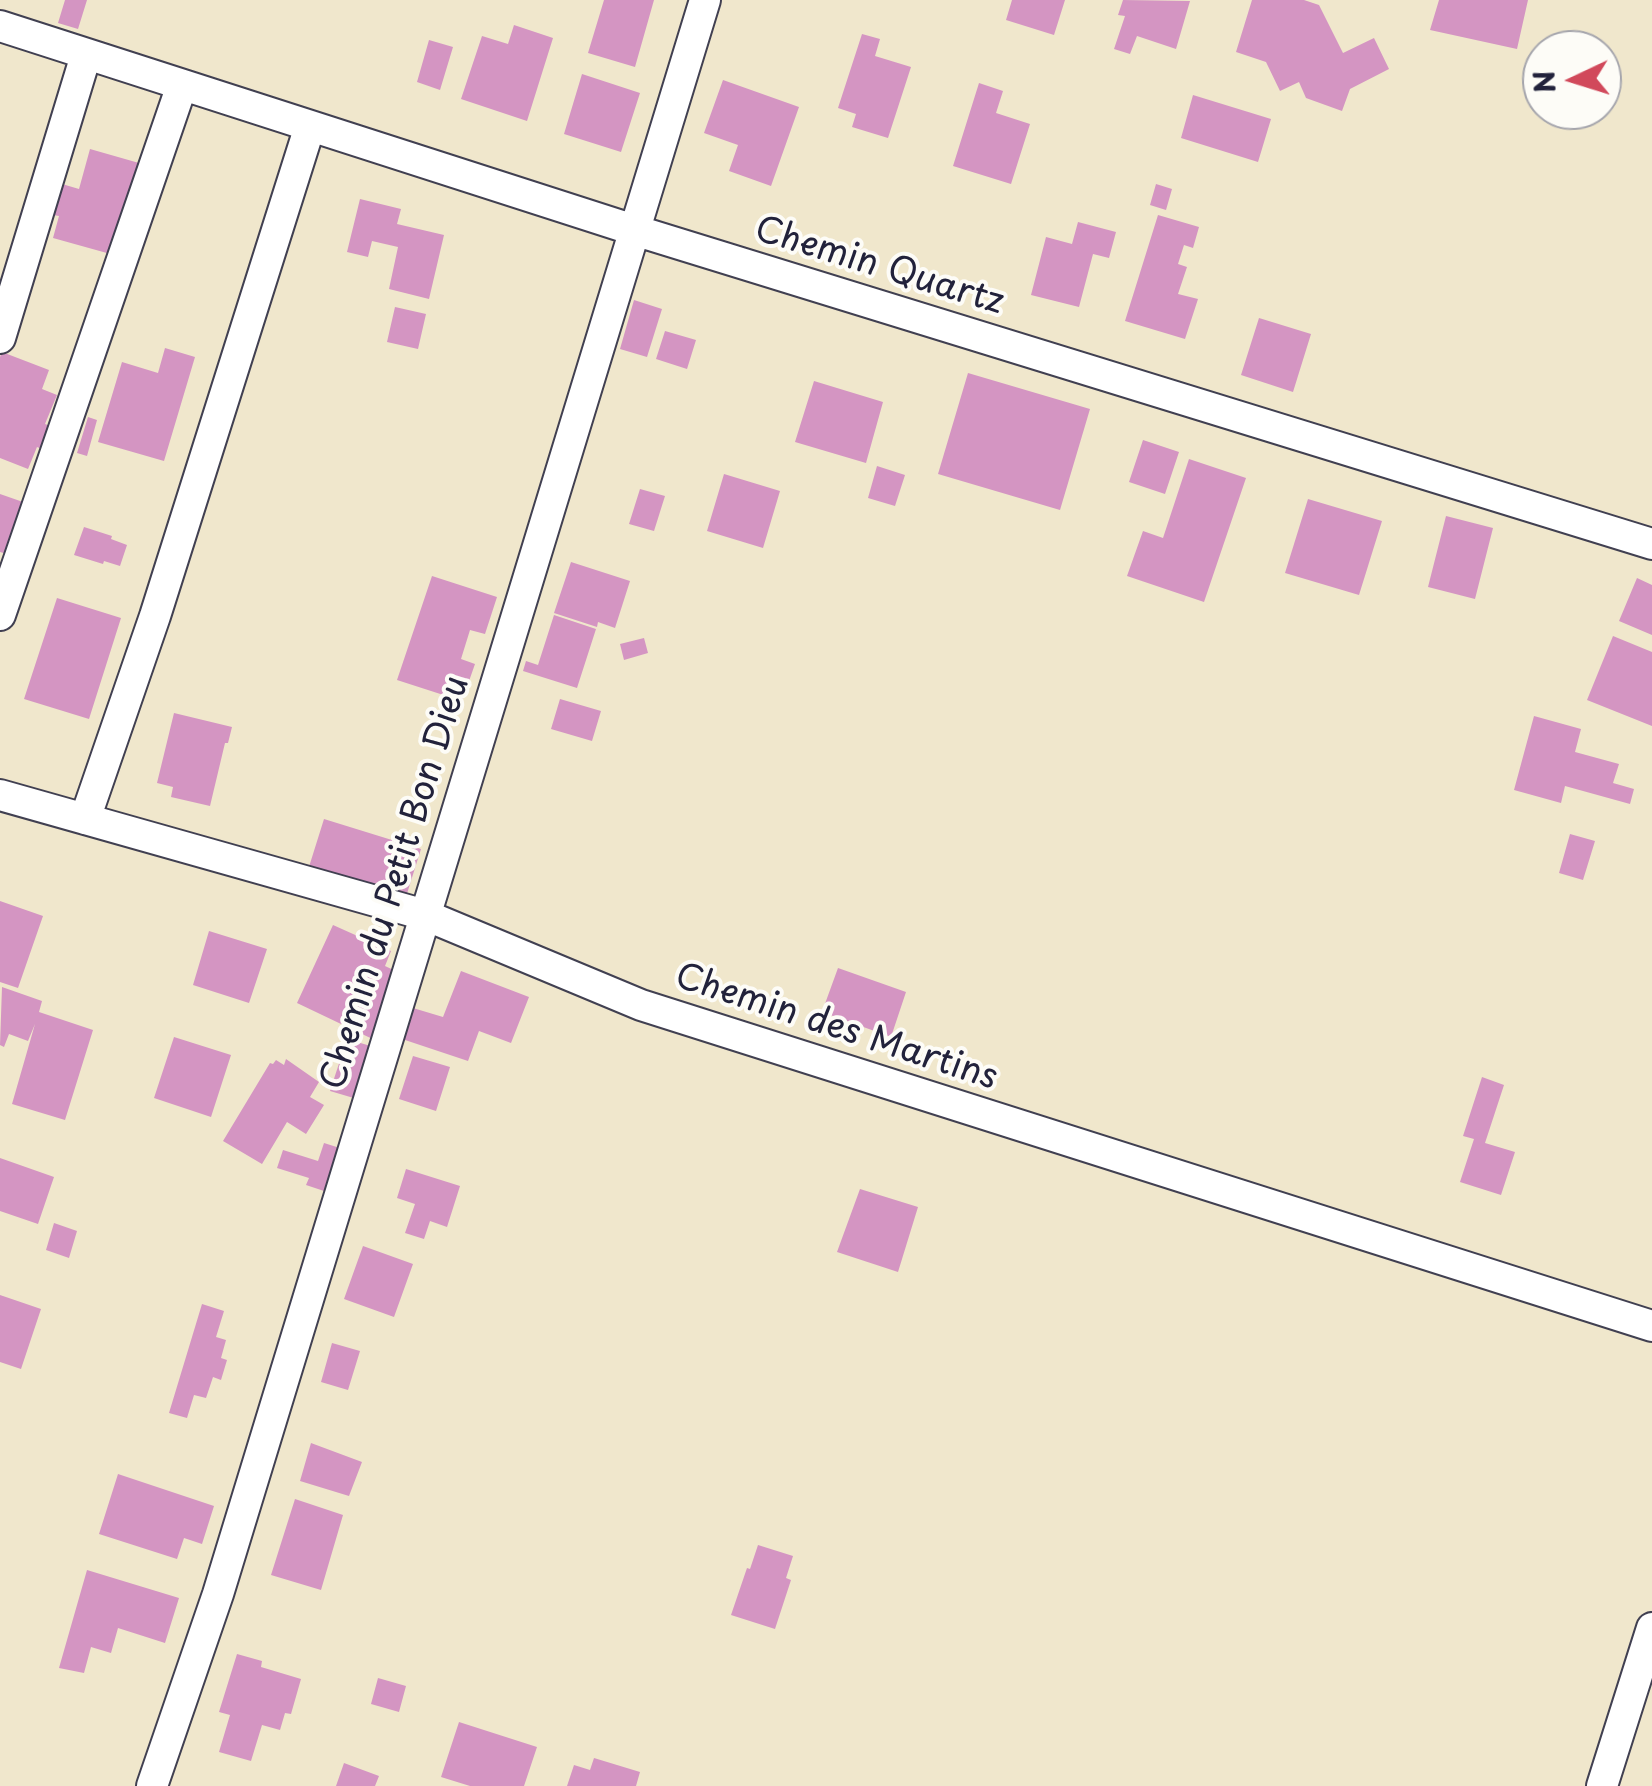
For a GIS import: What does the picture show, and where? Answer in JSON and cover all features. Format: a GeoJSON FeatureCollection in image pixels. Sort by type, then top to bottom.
{"type":"FeatureCollection","features":[{"type":"Feature","properties":{"kind":"street","name":"Chemin du Petit Bon Dieu"},"geometry":{"type":"LineString","coordinates":[[152,1786],[218,1594],[705,0]]}},
{"type":"Feature","properties":{"kind":"street","name":"Chemin Quartz"},"geometry":{"type":"LineString","coordinates":[[0,26],[634,230],[1652,544]]}},
{"type":"Feature","properties":{"kind":"street"},"geometry":{"type":"LineString","coordinates":[[0,338],[86,54]]}},
{"type":"Feature","properties":{"kind":"street"},"geometry":{"type":"LineString","coordinates":[[0,615],[182,85]]}},
{"type":"Feature","properties":{"kind":"street"},"geometry":{"type":"LineString","coordinates":[[85,818],[156,616],[310,126]]}},
{"type":"Feature","properties":{"kind":"street","name":"Chemin des Martins"},"geometry":{"type":"LineString","coordinates":[[0,795],[425,916],[641,1005],[1652,1326]]}},
{"type":"Feature","properties":{"kind":"street"},"geometry":{"type":"LineString","coordinates":[[1602,1786],[1652,1628]]}},
{"type":"Feature","properties":{"kind":"building"},"geometry":{"type":"Polygon","coordinates":[[[65,0],[87,0],[78,29],[58,23],[65,0]]]}},
{"type":"Feature","properties":{"kind":"building"},"geometry":{"type":"Polygon","coordinates":[[[604,0],[654,0],[635,67],[588,53],[604,0]]]}},
{"type":"Feature","properties":{"kind":"building"},"geometry":{"type":"Polygon","coordinates":[[[1012,0],[1065,0],[1054,35],[1006,20],[1012,0]]]}},
{"type":"Feature","properties":{"kind":"building"},"geometry":{"type":"Polygon","coordinates":[[[1123,0],[1190,1],[1176,49],[1137,36],[1130,54],[1114,49],[1125,16],[1118,15],[1123,0]]]}},
{"type":"Feature","properties":{"kind":"building"},"geometry":{"type":"Polygon","coordinates":[[[1252,0],[1304,0],[1319,5],[1343,53],[1374,38],[1389,69],[1350,89],[1342,111],[1306,98],[1299,82],[1280,91],[1266,62],[1236,52],[1252,0]]]}},
{"type":"Feature","properties":{"kind":"building"},"geometry":{"type":"Polygon","coordinates":[[[1439,0],[1528,0],[1517,49],[1430,30],[1439,0]]]}},
{"type":"Feature","properties":{"kind":"building"},"geometry":{"type":"Polygon","coordinates":[[[514,25],[553,38],[527,121],[461,99],[482,36],[508,44],[514,25]]]}},
{"type":"Feature","properties":{"kind":"building"},"geometry":{"type":"Polygon","coordinates":[[[862,34],[880,39],[875,56],[911,67],[888,138],[852,127],[856,114],[838,108],[862,34]]]}},
{"type":"Feature","properties":{"kind":"building"},"geometry":{"type":"Polygon","coordinates":[[[429,40],[453,47],[440,90],[417,82],[429,40]]]}},
{"type":"Feature","properties":{"kind":"building"},"geometry":{"type":"Polygon","coordinates":[[[582,74],[640,93],[621,152],[564,134],[582,74]]]}},
{"type":"Feature","properties":{"kind":"building"},"geometry":{"type":"Polygon","coordinates":[[[723,80],[799,107],[771,186],[729,171],[738,145],[704,133],[723,80]]]}},
{"type":"Feature","properties":{"kind":"building"},"geometry":{"type":"Polygon","coordinates":[[[979,83],[1003,91],[996,113],[1030,124],[1011,184],[953,166],[979,83]]]}},
{"type":"Feature","properties":{"kind":"building"},"geometry":{"type":"Polygon","coordinates":[[[1193,95],[1271,119],[1258,162],[1181,138],[1193,95]]]}},
{"type":"Feature","properties":{"kind":"building"},"geometry":{"type":"Polygon","coordinates":[[[90,149],[139,163],[114,255],[53,238],[59,216],[53,215],[62,184],[79,189],[90,149]]]}},
{"type":"Feature","properties":{"kind":"building"},"geometry":{"type":"Polygon","coordinates":[[[1156,184],[1172,189],[1166,210],[1150,205],[1156,184]]]}},
{"type":"Feature","properties":{"kind":"building"},"geometry":{"type":"Polygon","coordinates":[[[360,199],[401,209],[397,224],[444,235],[429,299],[389,289],[398,247],[372,241],[368,257],[347,252],[360,199]]]}},
{"type":"Feature","properties":{"kind":"building"},"geometry":{"type":"Polygon","coordinates":[[[1158,215],[1199,227],[1193,248],[1184,245],[1178,264],[1187,267],[1178,294],[1198,299],[1185,339],[1125,321],[1158,215]]]}},
{"type":"Feature","properties":{"kind":"building"},"geometry":{"type":"Polygon","coordinates":[[[1078,222],[1116,232],[1109,258],[1093,254],[1079,307],[1031,295],[1046,237],[1072,244],[1078,222]]]}},
{"type":"Feature","properties":{"kind":"building"},"geometry":{"type":"Polygon","coordinates":[[[634,300],[662,309],[647,357],[620,349],[634,300]]]}},
{"type":"Feature","properties":{"kind":"building"},"geometry":{"type":"Polygon","coordinates":[[[395,307],[426,314],[418,349],[387,342],[395,307]]]}},
{"type":"Feature","properties":{"kind":"building"},"geometry":{"type":"Polygon","coordinates":[[[1259,318],[1311,334],[1293,392],[1241,375],[1259,318]]]}},
{"type":"Feature","properties":{"kind":"building"},"geometry":{"type":"Polygon","coordinates":[[[665,331],[696,340],[687,369],[656,359],[665,331]]]}},
{"type":"Feature","properties":{"kind":"building"},"geometry":{"type":"Polygon","coordinates":[[[165,348],[195,357],[164,461],[98,442],[122,362],[158,373],[165,348]]]}},
{"type":"Feature","properties":{"kind":"building"},"geometry":{"type":"Polygon","coordinates":[[[2,352],[49,370],[42,389],[57,395],[45,424],[61,430],[52,453],[37,447],[28,469],[0,458],[2,352]]]}},
{"type":"Feature","properties":{"kind":"building"},"geometry":{"type":"Polygon","coordinates":[[[968,373],[1090,409],[1060,510],[938,474],[968,373]]]}},
{"type":"Feature","properties":{"kind":"building"},"geometry":{"type":"Polygon","coordinates":[[[814,381],[883,402],[866,463],[795,442],[814,381]]]}},
{"type":"Feature","properties":{"kind":"building"},"geometry":{"type":"Polygon","coordinates":[[[88,417],[97,420],[87,456],[77,453],[88,417]]]}},
{"type":"Feature","properties":{"kind":"building"},"geometry":{"type":"Polygon","coordinates":[[[1143,440],[1179,452],[1165,494],[1129,482],[1143,440]]]}},
{"type":"Feature","properties":{"kind":"building"},"geometry":{"type":"Polygon","coordinates":[[[1189,459],[1246,478],[1204,602],[1127,576],[1143,531],[1163,538],[1189,459]]]}},
{"type":"Feature","properties":{"kind":"building"},"geometry":{"type":"Polygon","coordinates":[[[877,466],[905,475],[895,506],[868,498],[877,466]]]}},
{"type":"Feature","properties":{"kind":"building"},"geometry":{"type":"Polygon","coordinates":[[[724,474],[780,491],[763,548],[707,531],[724,474]]]}},
{"type":"Feature","properties":{"kind":"building"},"geometry":{"type":"Polygon","coordinates":[[[640,489],[665,496],[654,531],[629,524],[640,489]]]}},
{"type":"Feature","properties":{"kind":"building"},"geometry":{"type":"Polygon","coordinates":[[[0,494],[23,502],[7,554],[0,552],[0,494]]]}},
{"type":"Feature","properties":{"kind":"building"},"geometry":{"type":"Polygon","coordinates":[[[1308,499],[1382,521],[1359,595],[1285,573],[1308,499]]]}},
{"type":"Feature","properties":{"kind":"building"},"geometry":{"type":"Polygon","coordinates":[[[1446,516],[1493,528],[1475,599],[1428,587],[1446,516]]]}},
{"type":"Feature","properties":{"kind":"building"},"geometry":{"type":"Polygon","coordinates":[[[84,527],[127,545],[120,566],[74,555],[84,527]]]}},
{"type":"Feature","properties":{"kind":"building"},"geometry":{"type":"Polygon","coordinates":[[[571,562],[630,581],[615,628],[598,622],[597,627],[554,613],[571,562]]]}},
{"type":"Feature","properties":{"kind":"building"},"geometry":{"type":"Polygon","coordinates":[[[432,576],[497,597],[485,634],[470,630],[461,659],[475,664],[462,701],[397,680],[432,576]]]}},
{"type":"Feature","properties":{"kind":"building"},"geometry":{"type":"Polygon","coordinates":[[[1637,578],[1652,585],[1652,635],[1619,621],[1637,578]]]}},
{"type":"Feature","properties":{"kind":"building"},"geometry":{"type":"Polygon","coordinates":[[[57,598],[121,618],[89,719],[24,699],[57,598]]]}},
{"type":"Feature","properties":{"kind":"building"},"geometry":{"type":"Polygon","coordinates":[[[554,615],[596,629],[577,688],[523,671],[526,661],[538,665],[554,615]]]}},
{"type":"Feature","properties":{"kind":"building"},"geometry":{"type":"Polygon","coordinates":[[[1613,636],[1652,652],[1652,726],[1587,700],[1613,636]]]}},
{"type":"Feature","properties":{"kind":"building"},"geometry":{"type":"Polygon","coordinates":[[[644,638],[648,653],[624,660],[620,644],[644,638]]]}},
{"type":"Feature","properties":{"kind":"building"},"geometry":{"type":"Polygon","coordinates":[[[560,699],[601,711],[592,741],[551,729],[560,699]]]}},
{"type":"Feature","properties":{"kind":"building"},"geometry":{"type":"Polygon","coordinates":[[[174,713],[232,727],[210,806],[171,797],[173,787],[157,783],[174,713]]]}},
{"type":"Feature","properties":{"kind":"building"},"geometry":{"type":"Polygon","coordinates":[[[1534,716],[1581,729],[1575,752],[1619,764],[1613,783],[1634,789],[1630,804],[1565,786],[1561,803],[1514,790],[1534,716]]]}},
{"type":"Feature","properties":{"kind":"building"},"geometry":{"type":"Polygon","coordinates":[[[324,819],[421,849],[405,900],[308,870],[324,819]]]}},
{"type":"Feature","properties":{"kind":"building"},"geometry":{"type":"Polygon","coordinates":[[[1570,834],[1595,841],[1583,880],[1559,873],[1570,834]]]}},
{"type":"Feature","properties":{"kind":"building"},"geometry":{"type":"Polygon","coordinates":[[[0,901],[43,916],[18,988],[0,982],[0,901]]]}},
{"type":"Feature","properties":{"kind":"building"},"geometry":{"type":"Polygon","coordinates":[[[333,925],[391,951],[385,966],[402,974],[383,1044],[297,1003],[333,925]]]}},
{"type":"Feature","properties":{"kind":"building"},"geometry":{"type":"Polygon","coordinates":[[[209,931],[267,949],[249,1003],[193,985],[209,931]]]}},
{"type":"Feature","properties":{"kind":"building"},"geometry":{"type":"Polygon","coordinates":[[[838,968],[906,992],[891,1037],[822,1012],[838,968]]]}},
{"type":"Feature","properties":{"kind":"building"},"geometry":{"type":"Polygon","coordinates":[[[461,971],[529,997],[511,1043],[479,1031],[468,1061],[393,1036],[403,1005],[443,1017],[461,971]]]}},
{"type":"Feature","properties":{"kind":"building"},"geometry":{"type":"Polygon","coordinates":[[[2,987],[42,1001],[39,1012],[93,1030],[65,1120],[12,1104],[35,1024],[28,1041],[9,1034],[4,1047],[0,1045],[2,987]]]}},
{"type":"Feature","properties":{"kind":"building"},"geometry":{"type":"Polygon","coordinates":[[[174,1037],[231,1055],[211,1117],[154,1098],[174,1037]]]}},
{"type":"Feature","properties":{"kind":"building"},"geometry":{"type":"Polygon","coordinates":[[[347,1039],[374,1047],[357,1099],[330,1091],[347,1039]]]}},
{"type":"Feature","properties":{"kind":"building"},"geometry":{"type":"Polygon","coordinates":[[[413,1056],[450,1067],[436,1111],[399,1099],[413,1056]]]}},
{"type":"Feature","properties":{"kind":"building"},"geometry":{"type":"Polygon","coordinates":[[[286,1059],[319,1082],[310,1097],[324,1105],[306,1134],[287,1122],[262,1164],[223,1141],[270,1063],[276,1060],[284,1065],[286,1059]]]}},
{"type":"Feature","properties":{"kind":"building"},"geometry":{"type":"Polygon","coordinates":[[[1482,1077],[1504,1085],[1485,1143],[1515,1152],[1501,1195],[1460,1182],[1474,1139],[1463,1136],[1482,1077]]]}},
{"type":"Feature","properties":{"kind":"building"},"geometry":{"type":"Polygon","coordinates":[[[324,1143],[343,1149],[333,1182],[327,1181],[324,1191],[306,1185],[309,1178],[277,1168],[283,1150],[318,1161],[324,1143]]]}},
{"type":"Feature","properties":{"kind":"building"},"geometry":{"type":"Polygon","coordinates":[[[0,1158],[54,1177],[38,1224],[0,1211],[0,1158]]]}},
{"type":"Feature","properties":{"kind":"building"},"geometry":{"type":"Polygon","coordinates":[[[406,1169],[460,1186],[447,1227],[430,1221],[424,1239],[405,1233],[415,1204],[397,1198],[406,1169]]]}},
{"type":"Feature","properties":{"kind":"building"},"geometry":{"type":"Polygon","coordinates":[[[860,1189],[918,1207],[898,1272],[837,1252],[860,1189]]]}},
{"type":"Feature","properties":{"kind":"building"},"geometry":{"type":"Polygon","coordinates":[[[54,1223],[77,1231],[69,1258],[46,1250],[54,1223]]]}},
{"type":"Feature","properties":{"kind":"building"},"geometry":{"type":"Polygon","coordinates":[[[363,1246],[413,1264],[394,1317],[344,1299],[363,1246]]]}},
{"type":"Feature","properties":{"kind":"building"},"geometry":{"type":"Polygon","coordinates":[[[0,1295],[41,1309],[21,1369],[0,1362],[0,1295]]]}},
{"type":"Feature","properties":{"kind":"building"},"geometry":{"type":"Polygon","coordinates":[[[202,1304],[224,1311],[216,1337],[226,1340],[221,1358],[227,1360],[221,1380],[213,1377],[206,1398],[194,1395],[187,1418],[169,1413],[202,1304]]]}},
{"type":"Feature","properties":{"kind":"building"},"geometry":{"type":"Polygon","coordinates":[[[332,1343],[360,1351],[348,1390],[321,1382],[332,1343]]]}},
{"type":"Feature","properties":{"kind":"building"},"geometry":{"type":"Polygon","coordinates":[[[311,1443],[362,1462],[349,1496],[300,1481],[311,1443]]]}},
{"type":"Feature","properties":{"kind":"building"},"geometry":{"type":"Polygon","coordinates":[[[118,1474],[214,1506],[202,1544],[184,1538],[177,1559],[99,1534],[118,1474]]]}},
{"type":"Feature","properties":{"kind":"building"},"geometry":{"type":"Polygon","coordinates":[[[295,1499],[343,1515],[321,1590],[271,1575],[295,1499]]]}},
{"type":"Feature","properties":{"kind":"building"},"geometry":{"type":"Polygon","coordinates":[[[758,1545],[793,1556],[786,1578],[791,1580],[775,1629],[731,1615],[758,1545]]]}},
{"type":"Feature","properties":{"kind":"building"},"geometry":{"type":"Polygon","coordinates":[[[87,1570],[179,1598],[165,1643],[118,1628],[111,1653],[91,1647],[84,1673],[59,1668],[87,1570]]]}},
{"type":"Feature","properties":{"kind":"building"},"geometry":{"type":"Polygon","coordinates":[[[237,1654],[262,1661],[261,1667],[301,1679],[291,1714],[285,1713],[280,1730],[262,1725],[251,1761],[219,1752],[230,1715],[219,1712],[237,1654]]]}},
{"type":"Feature","properties":{"kind":"building"},"geometry":{"type":"Polygon","coordinates":[[[378,1678],[406,1686],[399,1712],[371,1704],[378,1678]]]}},
{"type":"Feature","properties":{"kind":"building"},"geometry":{"type":"Polygon","coordinates":[[[459,1722],[537,1747],[524,1786],[470,1786],[441,1777],[459,1722]]]}},
{"type":"Feature","properties":{"kind":"building"},"geometry":{"type":"Polygon","coordinates":[[[594,1758],[640,1772],[636,1786],[567,1786],[574,1765],[590,1770],[594,1758]]]}},
{"type":"Feature","properties":{"kind":"building"},"geometry":{"type":"Polygon","coordinates":[[[344,1763],[379,1776],[375,1786],[336,1786],[344,1763]]]}}]}
